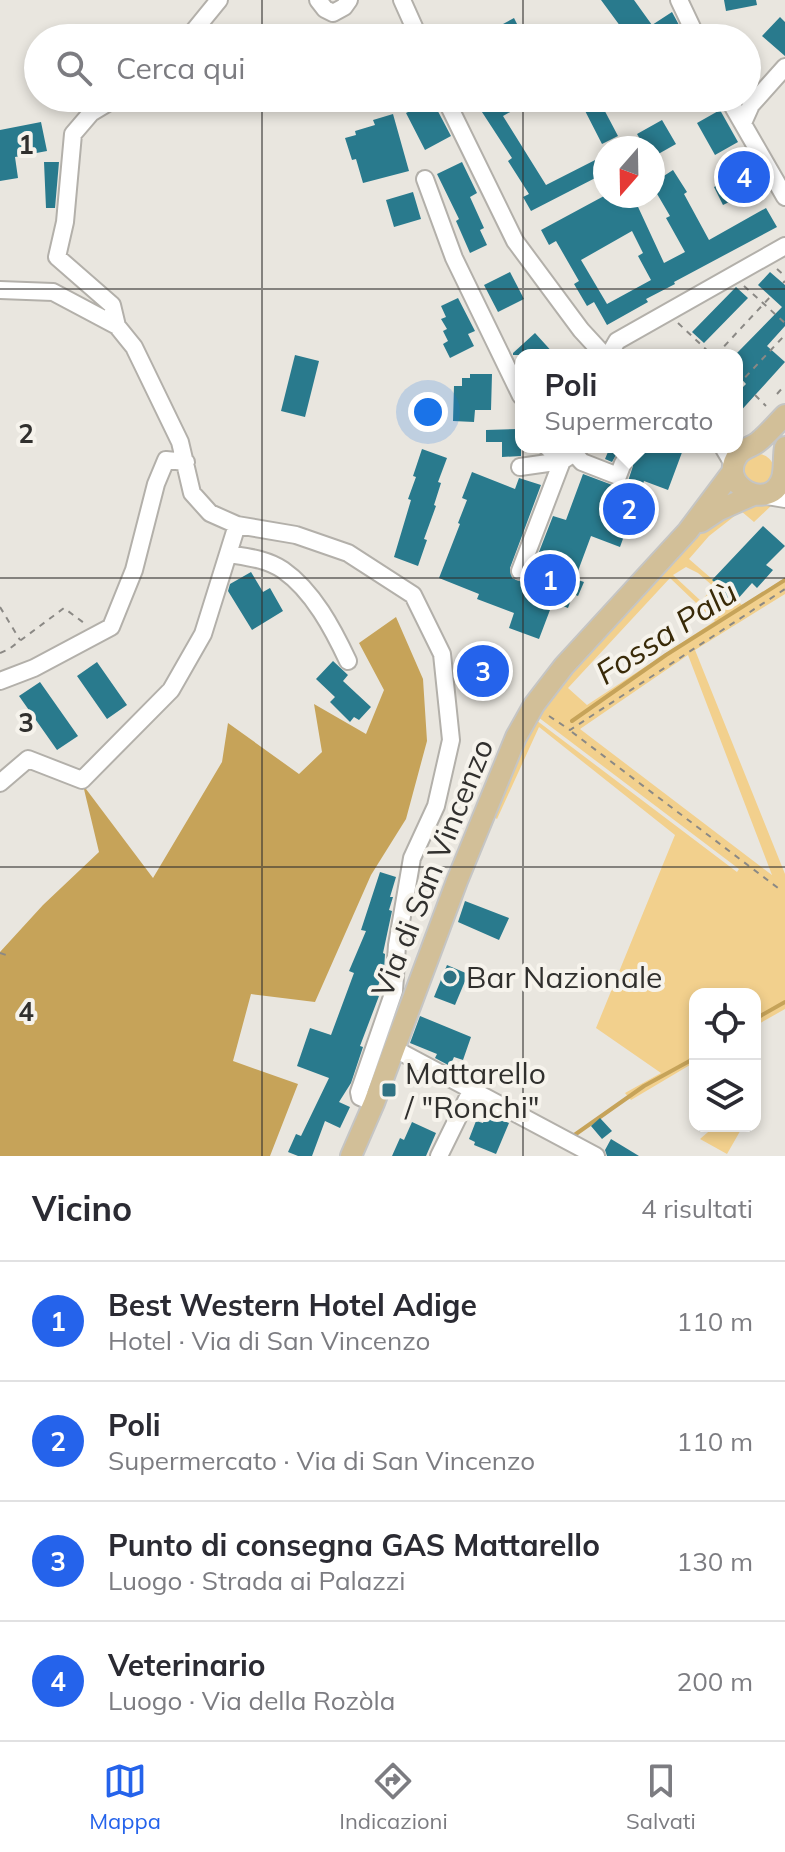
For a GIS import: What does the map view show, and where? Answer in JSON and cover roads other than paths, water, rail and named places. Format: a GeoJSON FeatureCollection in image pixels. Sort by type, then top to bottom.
{"type":"FeatureCollection","features":[{"type":"Feature","properties":{"kind":"main road","name":"Via di San Vincenzo"},"geometry":{"type":"LineString","coordinates":[[743,450],[785,415]]}},
{"type":"Feature","properties":{"kind":"main road"},"geometry":{"type":"LineString","coordinates":[[771,448],[784,464],[776,488],[757,495],[739,486],[738,454],[771,448]]}},
{"type":"Feature","properties":{"kind":"main road","name":"Via di San Vincenzo"},"geometry":{"type":"LineString","coordinates":[[351,1156],[366,1099],[393,1048],[516,737],[534,705],[564,666],[688,531],[738,454]]}},
{"type":"Feature","properties":{"kind":"main road","name":"Via di San Vincenzo"},"geometry":{"type":"LineString","coordinates":[[688,531],[719,510],[757,495]]}},
{"type":"Feature","properties":{"kind":"street"},"geometry":{"type":"LineString","coordinates":[[199,24],[219,0]]}},
{"type":"Feature","properties":{"kind":"street"},"geometry":{"type":"LineString","coordinates":[[318,0],[333,13],[349,0]]}},
{"type":"Feature","properties":{"kind":"street"},"geometry":{"type":"LineString","coordinates":[[402,0],[413,24]]}},
{"type":"Feature","properties":{"kind":"street"},"geometry":{"type":"LineString","coordinates":[[679,0],[690,24]]}},
{"type":"Feature","properties":{"kind":"street"},"geometry":{"type":"LineString","coordinates":[[761,94],[785,67]]}},
{"type":"Feature","properties":{"kind":"street"},"geometry":{"type":"LineString","coordinates":[[93,112],[73,134],[65,222],[57,257],[112,305],[117,326]]}},
{"type":"Feature","properties":{"kind":"street"},"geometry":{"type":"LineString","coordinates":[[452,112],[515,241],[581,330],[600,349]]}},
{"type":"Feature","properties":{"kind":"street"},"geometry":{"type":"LineString","coordinates":[[736,112],[785,197]]}},
{"type":"Feature","properties":{"kind":"street"},"geometry":{"type":"LineString","coordinates":[[743,123],[748,112]]}},
{"type":"Feature","properties":{"kind":"street"},"geometry":{"type":"LineString","coordinates":[[425,179],[454,258],[515,384]]}},
{"type":"Feature","properties":{"kind":"street"},"geometry":{"type":"LineString","coordinates":[[611,349],[617,341],[785,246]]}},
{"type":"Feature","properties":{"kind":"street"},"geometry":{"type":"LineString","coordinates":[[0,290],[53,292],[117,326],[146,369],[180,442],[192,493],[210,513],[237,525],[296,535],[348,553],[413,595],[442,654],[451,740],[436,806],[412,858],[397,945],[394,991],[374,1079]]}},
{"type":"Feature","properties":{"kind":"street"},"geometry":{"type":"LineString","coordinates":[[520,571],[573,456]]}},
{"type":"Feature","properties":{"kind":"street"},"geometry":{"type":"LineString","coordinates":[[520,467],[573,456],[618,476],[623,463]]}},
{"type":"Feature","properties":{"kind":"street"},"geometry":{"type":"LineString","coordinates":[[0,681],[34,668],[111,627],[134,570],[156,484],[166,460],[186,462]]}},
{"type":"Feature","properties":{"kind":"street"},"geometry":{"type":"LineString","coordinates":[[757,495],[785,499]]}},
{"type":"Feature","properties":{"kind":"street"},"geometry":{"type":"LineString","coordinates":[[0,783],[28,759],[82,780],[171,690],[203,634],[237,525]]}},
{"type":"Feature","properties":{"kind":"street"},"geometry":{"type":"LineString","coordinates":[[229,554],[262,560],[290,576],[325,617],[348,661]]}},
{"type":"Feature","properties":{"kind":"street"},"geometry":{"type":"LineString","coordinates":[[393,1048],[596,1156]]}},
{"type":"Feature","properties":{"kind":"street"},"geometry":{"type":"LineString","coordinates":[[439,1156],[471,1091]]}},
{"type":"Feature","properties":{"kind":"waterway","name":"Fossa Palù"},"geometry":{"type":"LineString","coordinates":[[572,721],[666,655],[785,580]]}},
{"type":"Feature","properties":{"kind":"waterway"},"geometry":{"type":"LineString","coordinates":[[761,1016],[785,1002]]}},
{"type":"Feature","properties":{"kind":"waterway"},"geometry":{"type":"LineString","coordinates":[[573,1136],[644,1086],[691,1060]]}},
{"type":"Feature","properties":{"kind":"place","name":"Veterinario"},"geometry":{"type":"Point","coordinates":[744,177]}},
{"type":"Feature","properties":{"kind":"place","name":"Poli"},"geometry":{"type":"Point","coordinates":[629,509]}},
{"type":"Feature","properties":{"kind":"place","name":"Best Western Hotel Adige"},"geometry":{"type":"Point","coordinates":[550,580]}},
{"type":"Feature","properties":{"kind":"place","name":"Punto di consegna GAS Mattarello"},"geometry":{"type":"Point","coordinates":[483,671]}},
{"type":"Feature","properties":{"kind":"place","name":"Bar Nazionale"},"geometry":{"type":"Point","coordinates":[450,977]}},
{"type":"Feature","properties":{"kind":"place","name":"Mattarello / \"Ronchi\""},"geometry":{"type":"Point","coordinates":[389,1090]}}]}
